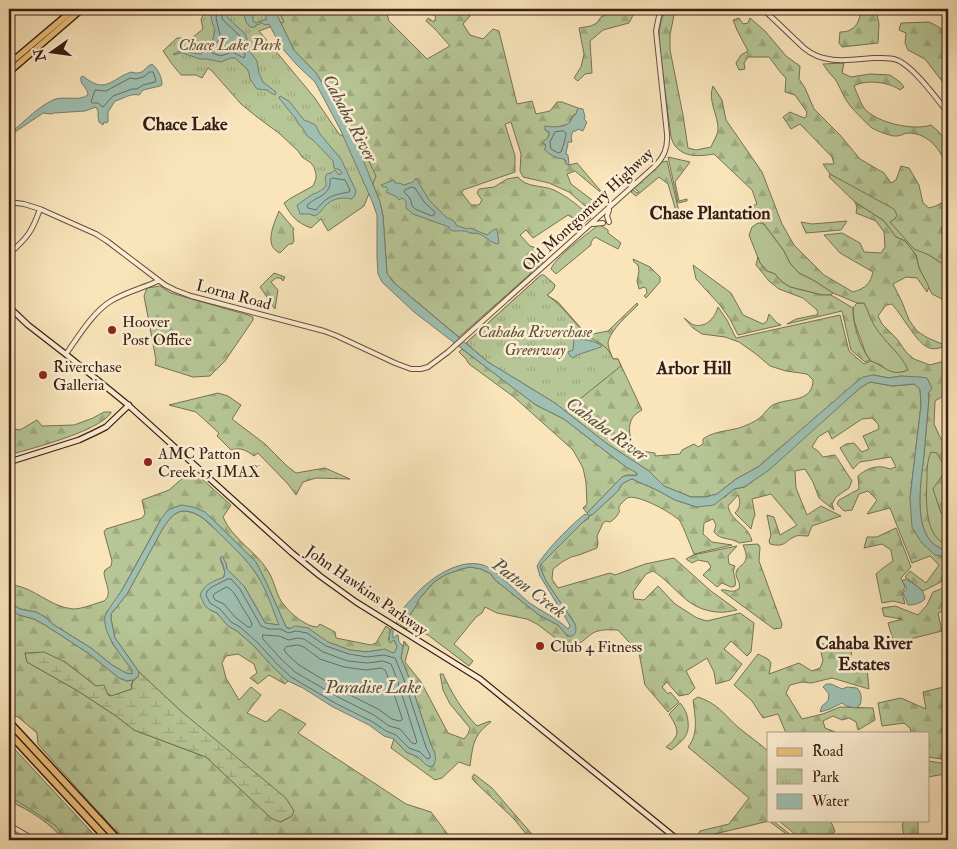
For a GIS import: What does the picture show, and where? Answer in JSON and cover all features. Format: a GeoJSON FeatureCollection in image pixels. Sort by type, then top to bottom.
{"type":"FeatureCollection","features":[{"type":"Feature","properties":{"kind":"highway"},"geometry":{"type":"LineString","coordinates":[[9,722],[118,840]]}},
{"type":"Feature","properties":{"kind":"highway"},"geometry":{"type":"LineString","coordinates":[[9,733],[108,840]]}},
{"type":"Feature","properties":{"kind":"main road"},"geometry":{"type":"LineString","coordinates":[[9,64],[74,9]]}},
{"type":"Feature","properties":{"kind":"main road"},"geometry":{"type":"LineString","coordinates":[[9,72],[82,9]]}},
{"type":"Feature","properties":{"kind":"main road","name":"John Hawkins Parkway"},"geometry":{"type":"LineString","coordinates":[[9,307],[28,325],[129,405],[292,553],[320,576],[356,602],[480,679],[678,840]]}},
{"type":"Feature","properties":{"kind":"main road"},"geometry":{"type":"LineString","coordinates":[[9,462],[79,440],[94,433],[106,427],[129,405]]}},
{"type":"Feature","properties":{"kind":"street","name":"Old Montgomery Highway"},"geometry":{"type":"LineString","coordinates":[[460,341],[663,158],[667,149],[668,134],[656,34],[658,19],[663,9]]}},
{"type":"Feature","properties":{"kind":"street"},"geometry":{"type":"LineString","coordinates":[[764,9],[804,48],[821,58],[838,61],[886,58],[900,61],[912,70],[948,113]]}},
{"type":"Feature","properties":{"kind":"street","name":"Lorna Road"},"geometry":{"type":"LineString","coordinates":[[9,202],[40,209],[84,228],[102,238],[158,281],[175,290],[337,336],[406,368],[418,369],[428,367],[460,341]]}},
{"type":"Feature","properties":{"kind":"street"},"geometry":{"type":"LineString","coordinates":[[609,222],[607,214],[610,207]]}},
{"type":"Feature","properties":{"kind":"street"},"geometry":{"type":"LineString","coordinates":[[9,254],[30,234],[40,209]]}},
{"type":"Feature","properties":{"kind":"street"},"geometry":{"type":"LineString","coordinates":[[589,226],[603,222]]}},
{"type":"Feature","properties":{"kind":"street"},"geometry":{"type":"LineString","coordinates":[[66,354],[94,316],[105,305],[116,298],[158,281]]}},
{"type":"Feature","properties":{"kind":"street"},"geometry":{"type":"LineString","coordinates":[[9,825],[35,840]]}},
{"type":"Feature","properties":{"kind":"green space","name":"Chace Lake Park"},"geometry":{"type":"Polygon","coordinates":[[[205,9],[278,9],[284,22],[259,31],[314,97],[339,134],[361,145],[376,176],[364,206],[328,231],[321,219],[311,228],[302,224],[292,215],[284,203],[313,186],[316,174],[311,163],[302,157],[280,134],[241,104],[212,71],[208,68],[202,78],[196,75],[181,75],[163,51],[177,38],[192,38],[203,29],[201,19],[205,9]]]}},
{"type":"Feature","properties":{"kind":"green space"},"geometry":{"type":"Polygon","coordinates":[[[274,9],[389,9],[387,14],[389,21],[427,59],[450,46],[426,21],[428,18],[434,22],[436,17],[426,9],[442,9],[448,12],[450,10],[448,9],[460,9],[470,16],[463,24],[470,35],[483,39],[493,29],[499,31],[517,104],[532,101],[536,114],[550,111],[557,102],[578,108],[569,124],[545,130],[549,132],[549,135],[542,143],[564,159],[567,164],[577,163],[605,196],[575,171],[567,174],[571,184],[600,206],[592,212],[569,192],[549,183],[523,177],[520,171],[521,154],[511,122],[505,124],[515,156],[515,172],[463,190],[462,193],[471,205],[479,205],[482,200],[477,193],[479,189],[494,187],[507,179],[518,177],[525,183],[554,190],[574,202],[591,218],[583,224],[568,215],[533,238],[526,230],[520,235],[530,246],[543,250],[542,265],[532,271],[459,337],[393,282],[387,274],[383,216],[380,202],[350,127],[316,73],[294,50],[274,9]]]}},
{"type":"Feature","properties":{"kind":"green space"},"geometry":{"type":"Polygon","coordinates":[[[613,9],[633,9],[633,15],[629,23],[603,30],[590,41],[592,73],[585,74],[578,81],[574,78],[581,67],[584,54],[579,28],[597,23],[601,17],[610,13],[613,9]]]}},
{"type":"Feature","properties":{"kind":"green space"},"geometry":{"type":"Polygon","coordinates":[[[667,9],[678,9],[674,15],[670,35],[670,50],[688,148],[696,150],[711,147],[717,135],[718,125],[711,97],[713,86],[722,100],[726,120],[762,172],[782,224],[794,245],[824,275],[853,292],[867,285],[873,272],[840,253],[824,235],[842,233],[860,243],[864,252],[881,253],[885,247],[884,232],[876,221],[856,213],[857,207],[855,202],[884,221],[896,237],[905,241],[916,255],[919,268],[929,287],[927,292],[917,278],[906,277],[893,284],[909,320],[917,331],[944,345],[948,338],[948,344],[935,349],[925,346],[916,337],[892,304],[886,305],[878,316],[882,324],[914,359],[930,365],[948,360],[948,393],[935,401],[934,424],[948,452],[948,515],[941,513],[933,489],[946,470],[937,453],[931,452],[929,459],[926,497],[928,517],[934,535],[948,545],[948,551],[936,546],[927,537],[922,524],[920,510],[929,382],[901,376],[889,378],[873,375],[758,467],[736,479],[717,494],[706,497],[691,497],[664,486],[649,471],[606,443],[555,403],[466,343],[541,275],[522,297],[595,342],[587,335],[608,331],[637,303],[638,305],[620,322],[612,333],[608,345],[613,359],[618,359],[642,410],[631,420],[629,428],[630,437],[638,449],[655,453],[655,456],[680,454],[682,450],[694,444],[698,447],[703,444],[703,439],[708,436],[749,424],[761,417],[773,405],[805,396],[812,387],[813,380],[807,374],[786,371],[770,366],[739,342],[725,337],[702,334],[684,318],[694,325],[703,325],[713,318],[718,307],[736,338],[840,315],[849,351],[864,364],[871,361],[893,372],[908,370],[901,358],[874,325],[864,303],[857,303],[833,293],[799,273],[790,263],[784,251],[764,224],[745,209],[757,204],[752,190],[714,154],[690,155],[675,146],[671,137],[659,40],[660,26],[664,13],[667,9]]]}},
{"type":"Feature","properties":{"kind":"green space"},"geometry":{"type":"Polygon","coordinates":[[[861,9],[876,9],[879,24],[878,43],[842,47],[839,43],[840,32],[845,32],[856,25],[861,9]]]}},
{"type":"Feature","properties":{"kind":"green space"},"geometry":{"type":"Polygon","coordinates":[[[739,18],[743,24],[748,23],[750,18],[765,31],[786,56],[800,66],[799,79],[814,109],[840,135],[860,159],[884,173],[891,183],[896,180],[901,166],[909,168],[919,185],[923,203],[929,208],[940,204],[948,197],[948,215],[945,218],[941,231],[948,245],[948,270],[943,264],[929,255],[914,249],[890,222],[897,215],[894,209],[830,174],[823,164],[834,164],[832,157],[800,124],[791,129],[783,117],[790,112],[804,118],[807,112],[795,95],[785,92],[786,78],[769,57],[748,57],[744,63],[745,69],[739,70],[736,63],[741,55],[748,51],[733,20],[739,18]]]}},
{"type":"Feature","properties":{"kind":"green space"},"geometry":{"type":"Polygon","coordinates":[[[929,22],[937,26],[948,37],[948,89],[925,59],[908,50],[905,43],[906,33],[899,30],[901,23],[929,22]]]}},
{"type":"Feature","properties":{"kind":"green space"},"geometry":{"type":"Polygon","coordinates":[[[844,63],[842,73],[851,77],[870,74],[890,75],[900,82],[904,87],[900,90],[877,82],[854,86],[864,108],[877,118],[905,126],[924,127],[931,125],[938,131],[948,143],[948,169],[939,150],[923,136],[908,133],[897,136],[888,135],[872,128],[862,119],[848,103],[835,79],[823,64],[844,63]]]}},
{"type":"Feature","properties":{"kind":"green space"},"geometry":{"type":"Polygon","coordinates":[[[668,157],[690,162],[675,182],[679,201],[687,199],[687,201],[678,203],[668,157]]]}},
{"type":"Feature","properties":{"kind":"green space"},"geometry":{"type":"Polygon","coordinates":[[[667,161],[681,220],[678,221],[668,184],[659,177],[636,196],[631,192],[633,190],[637,193],[639,192],[634,188],[662,162],[667,161]]]}},
{"type":"Feature","properties":{"kind":"green space"},"geometry":{"type":"Polygon","coordinates":[[[830,174],[897,208],[929,255],[943,264],[948,270],[948,307],[944,300],[932,294],[919,268],[916,255],[905,241],[896,237],[884,221],[855,202],[829,177],[830,174]]]}},
{"type":"Feature","properties":{"kind":"green space"},"geometry":{"type":"Polygon","coordinates":[[[279,211],[294,229],[294,241],[280,253],[275,250],[271,240],[271,234],[279,211]]]}},
{"type":"Feature","properties":{"kind":"green space"},"geometry":{"type":"Polygon","coordinates":[[[847,221],[841,230],[806,233],[801,222],[812,224],[847,221]]]}},
{"type":"Feature","properties":{"kind":"green space"},"geometry":{"type":"Polygon","coordinates":[[[758,223],[764,224],[784,251],[790,263],[799,273],[833,293],[831,295],[822,295],[790,287],[775,274],[767,271],[760,263],[749,235],[752,227],[758,223]]]}},
{"type":"Feature","properties":{"kind":"green space"},"geometry":{"type":"Polygon","coordinates":[[[600,225],[621,243],[618,249],[595,237],[591,245],[556,274],[551,269],[565,252],[600,225]]]}},
{"type":"Feature","properties":{"kind":"green space"},"geometry":{"type":"Polygon","coordinates":[[[758,257],[760,263],[767,271],[775,274],[790,287],[822,295],[831,295],[853,308],[858,336],[870,360],[865,362],[851,350],[842,311],[787,324],[796,319],[816,315],[818,314],[817,310],[803,298],[779,289],[769,281],[756,265],[758,257]]]}},
{"type":"Feature","properties":{"kind":"green space"},"geometry":{"type":"Polygon","coordinates":[[[633,259],[650,267],[660,277],[660,282],[646,298],[644,296],[647,293],[646,288],[639,289],[637,281],[638,265],[633,259]]]}},
{"type":"Feature","properties":{"kind":"green space"},"geometry":{"type":"Polygon","coordinates":[[[693,265],[731,293],[743,315],[763,324],[767,321],[769,314],[781,325],[738,335],[720,305],[696,279],[693,265]]]}},
{"type":"Feature","properties":{"kind":"green space"},"geometry":{"type":"Polygon","coordinates":[[[274,273],[285,277],[283,281],[280,278],[276,278],[271,282],[278,290],[275,309],[260,287],[274,273]]]}},
{"type":"Feature","properties":{"kind":"green space","name":"Cahaba Riverchase Greenway"},"geometry":{"type":"Polygon","coordinates":[[[541,275],[544,275],[555,285],[553,290],[547,295],[587,335],[605,347],[613,359],[618,359],[621,366],[565,411],[488,362],[466,343],[541,275]]]}},
{"type":"Feature","properties":{"kind":"green space"},"geometry":{"type":"Polygon","coordinates":[[[548,279],[555,285],[553,290],[547,295],[558,302],[587,335],[537,291],[548,279]]]}},
{"type":"Feature","properties":{"kind":"green space"},"geometry":{"type":"Polygon","coordinates":[[[160,286],[171,293],[253,317],[253,320],[225,361],[210,376],[193,377],[155,365],[156,360],[144,296],[147,288],[160,286]]]}},
{"type":"Feature","properties":{"kind":"green space"},"geometry":{"type":"Polygon","coordinates":[[[857,303],[864,303],[886,341],[905,361],[908,370],[894,373],[871,361],[866,354],[854,321],[853,308],[857,303]]]}},
{"type":"Feature","properties":{"kind":"green space"},"geometry":{"type":"Polygon","coordinates":[[[462,349],[536,405],[564,419],[626,467],[637,473],[637,475],[622,477],[587,513],[583,508],[587,504],[583,468],[573,450],[514,397],[469,364],[459,352],[462,349]]]}},
{"type":"Feature","properties":{"kind":"green space"},"geometry":{"type":"Polygon","coordinates":[[[870,382],[893,386],[915,384],[920,389],[921,405],[910,498],[935,555],[948,557],[948,568],[945,570],[941,582],[923,591],[905,577],[910,571],[926,583],[939,565],[930,556],[912,563],[890,508],[867,514],[877,500],[868,491],[859,494],[852,510],[844,511],[837,504],[839,500],[859,489],[858,476],[865,471],[877,467],[890,469],[896,467],[891,457],[860,462],[853,469],[840,448],[846,444],[854,443],[862,452],[869,449],[863,436],[879,429],[878,424],[872,418],[862,419],[832,439],[828,431],[818,437],[812,447],[823,457],[835,455],[852,481],[849,488],[836,497],[832,504],[834,510],[819,498],[813,482],[805,469],[795,471],[796,488],[807,515],[821,506],[841,516],[812,526],[808,536],[796,536],[782,545],[770,544],[771,535],[767,515],[774,517],[780,535],[797,525],[771,494],[752,499],[755,515],[751,529],[735,513],[739,505],[738,495],[728,506],[752,541],[739,543],[720,537],[714,532],[716,525],[713,519],[704,523],[703,534],[712,542],[732,545],[694,554],[680,521],[670,513],[646,501],[632,497],[627,498],[620,505],[620,511],[614,519],[603,523],[597,536],[597,548],[571,557],[553,569],[552,579],[558,588],[610,573],[615,575],[645,564],[674,558],[711,591],[737,610],[720,612],[697,607],[653,571],[646,574],[633,592],[634,599],[644,600],[658,586],[675,604],[697,618],[707,621],[740,613],[754,623],[751,652],[747,656],[731,641],[724,649],[742,664],[730,680],[716,684],[714,672],[707,658],[686,671],[695,688],[689,694],[679,696],[667,682],[662,687],[668,694],[670,692],[679,702],[668,712],[645,685],[639,653],[618,630],[598,631],[571,647],[566,646],[537,624],[527,619],[497,613],[485,607],[482,613],[476,617],[454,644],[473,661],[469,666],[428,635],[411,627],[406,629],[400,624],[408,618],[419,599],[434,582],[445,575],[470,567],[481,569],[491,574],[495,580],[539,615],[558,625],[567,636],[571,636],[575,624],[546,581],[540,567],[541,564],[589,518],[589,515],[592,515],[618,491],[622,484],[632,479],[675,500],[697,507],[725,497],[734,489],[745,487],[860,388],[870,382]]]}},
{"type":"Feature","properties":{"kind":"green space"},"geometry":{"type":"Polygon","coordinates":[[[218,393],[228,396],[241,405],[232,419],[265,444],[296,473],[325,468],[350,479],[316,478],[303,482],[296,495],[258,453],[254,456],[243,450],[231,450],[217,436],[219,433],[196,412],[169,405],[218,393]]]}},
{"type":"Feature","properties":{"kind":"green space"},"geometry":{"type":"Polygon","coordinates":[[[104,412],[111,413],[93,427],[48,444],[9,455],[9,428],[20,430],[37,420],[42,426],[74,425],[104,412]]]}},
{"type":"Feature","properties":{"kind":"green space"},"geometry":{"type":"Polygon","coordinates":[[[926,448],[945,448],[946,470],[941,513],[948,515],[948,548],[938,546],[924,519],[926,448]]]}},
{"type":"Feature","properties":{"kind":"green space"},"geometry":{"type":"Polygon","coordinates":[[[192,470],[231,505],[223,517],[227,525],[263,564],[282,602],[291,613],[309,625],[317,627],[320,624],[335,632],[336,638],[371,645],[376,643],[386,626],[391,630],[388,639],[394,640],[397,646],[396,652],[350,650],[286,627],[256,562],[205,512],[181,505],[161,519],[122,590],[106,613],[105,617],[112,643],[132,670],[132,674],[126,673],[112,665],[91,648],[54,625],[45,617],[36,612],[20,609],[9,602],[9,577],[13,585],[65,608],[80,608],[104,601],[107,598],[108,592],[104,573],[111,566],[112,561],[104,532],[106,529],[142,518],[145,514],[142,500],[169,490],[192,470]]]}},
{"type":"Feature","properties":{"kind":"green space"},"geometry":{"type":"Polygon","coordinates":[[[182,511],[194,513],[204,519],[245,559],[264,587],[279,625],[265,623],[244,586],[227,569],[226,563],[220,558],[225,573],[210,610],[217,613],[228,626],[237,631],[254,646],[288,681],[285,684],[269,675],[258,684],[250,678],[257,673],[254,664],[238,654],[226,656],[222,663],[226,678],[239,700],[251,687],[261,695],[247,713],[266,722],[280,709],[306,724],[298,733],[406,804],[431,812],[452,840],[127,840],[91,804],[38,744],[37,733],[18,717],[9,714],[9,609],[45,625],[88,653],[119,678],[127,681],[133,680],[132,689],[112,696],[65,662],[25,653],[27,662],[78,691],[134,730],[206,757],[271,818],[281,822],[292,816],[139,672],[115,638],[111,614],[127,594],[169,519],[182,511]]]}},
{"type":"Feature","properties":{"kind":"green space"},"geometry":{"type":"Polygon","coordinates":[[[896,528],[911,567],[901,578],[905,587],[902,593],[905,604],[893,601],[882,603],[876,574],[893,561],[891,550],[882,544],[864,548],[867,537],[877,537],[896,528]]]}},
{"type":"Feature","properties":{"kind":"green space"},"geometry":{"type":"Polygon","coordinates":[[[758,544],[760,547],[759,561],[782,624],[781,628],[774,629],[721,590],[731,591],[739,589],[736,574],[746,557],[743,545],[758,544]]]}},
{"type":"Feature","properties":{"kind":"green space"},"geometry":{"type":"Polygon","coordinates":[[[737,546],[728,556],[729,564],[735,566],[735,586],[731,587],[722,583],[717,587],[703,575],[711,567],[708,562],[698,560],[692,563],[686,559],[693,555],[737,546]]]}},
{"type":"Feature","properties":{"kind":"green space"},"geometry":{"type":"Polygon","coordinates":[[[946,587],[948,589],[948,609],[938,613],[942,631],[894,643],[888,623],[902,619],[884,616],[882,608],[895,606],[918,615],[927,605],[933,592],[946,587]]]}},
{"type":"Feature","properties":{"kind":"green space"},"geometry":{"type":"Polygon","coordinates":[[[404,641],[409,647],[405,662],[421,682],[448,733],[464,739],[470,728],[450,704],[443,690],[440,674],[443,674],[458,702],[477,726],[491,722],[477,736],[470,766],[459,762],[442,778],[435,780],[391,748],[394,739],[406,752],[418,757],[425,764],[435,753],[401,658],[404,641]]]}},
{"type":"Feature","properties":{"kind":"green space"},"geometry":{"type":"Polygon","coordinates":[[[819,643],[852,649],[850,664],[855,670],[867,669],[869,689],[832,678],[790,685],[786,693],[802,719],[823,714],[840,707],[873,708],[875,720],[858,730],[856,722],[849,718],[842,720],[833,716],[823,721],[825,728],[835,732],[786,732],[778,714],[763,718],[752,701],[734,685],[758,654],[768,659],[771,663],[769,674],[799,663],[812,671],[820,668],[823,661],[819,643]]]}},
{"type":"Feature","properties":{"kind":"green space"},"geometry":{"type":"Polygon","coordinates":[[[44,652],[65,662],[96,686],[104,685],[108,695],[111,696],[132,689],[132,684],[138,677],[139,672],[182,712],[286,798],[294,811],[292,816],[280,822],[271,818],[206,757],[134,730],[78,691],[27,662],[25,653],[44,652]]]}},
{"type":"Feature","properties":{"kind":"green space"},"geometry":{"type":"Polygon","coordinates":[[[948,686],[948,760],[930,757],[930,732],[911,732],[910,728],[904,723],[882,726],[878,703],[901,698],[926,709],[923,692],[948,686]]]}},
{"type":"Feature","properties":{"kind":"green space"},"geometry":{"type":"Polygon","coordinates":[[[698,697],[716,706],[739,728],[767,750],[767,821],[698,838],[700,831],[729,824],[749,798],[688,747],[695,731],[693,700],[698,697]]]}},
{"type":"Feature","properties":{"kind":"green space"},"geometry":{"type":"Polygon","coordinates":[[[680,703],[687,716],[688,731],[682,741],[671,750],[666,747],[674,739],[677,732],[669,714],[680,703]]]}},
{"type":"Feature","properties":{"kind":"green space"},"geometry":{"type":"Polygon","coordinates":[[[9,743],[99,840],[64,840],[39,818],[9,801],[11,787],[9,785],[9,743]]]}},
{"type":"Feature","properties":{"kind":"green space"},"geometry":{"type":"Polygon","coordinates":[[[930,761],[948,764],[948,781],[945,774],[930,777],[930,761]]]}},
{"type":"Feature","properties":{"kind":"green space"},"geometry":{"type":"Polygon","coordinates":[[[474,774],[492,788],[537,840],[531,840],[514,819],[474,781],[472,778],[474,774]]]}},
{"type":"Feature","properties":{"kind":"green space"},"geometry":{"type":"Polygon","coordinates":[[[770,822],[774,822],[797,840],[787,840],[785,833],[770,822]]]}},
{"type":"Feature","properties":{"kind":"green space"},"geometry":{"type":"Polygon","coordinates":[[[780,822],[831,822],[835,831],[833,834],[838,840],[802,840],[780,822]]]}},
{"type":"Feature","properties":{"kind":"green space"},"geometry":{"type":"Polygon","coordinates":[[[903,822],[918,822],[918,840],[906,840],[903,822]]]}},
{"type":"Feature","properties":{"kind":"water"},"geometry":{"type":"Polygon","coordinates":[[[214,9],[231,9],[227,17],[245,34],[249,50],[257,61],[263,82],[276,92],[275,95],[267,90],[257,89],[250,79],[247,69],[235,58],[221,62],[200,59],[183,53],[173,54],[184,51],[201,54],[203,50],[209,47],[215,30],[211,17],[214,9]]]}},
{"type":"Feature","properties":{"kind":"water","name":"Paradise Lake"},"geometry":{"type":"Polygon","coordinates":[[[240,9],[251,9],[253,21],[256,23],[267,19],[262,9],[274,9],[294,50],[316,73],[350,127],[380,202],[383,216],[387,273],[393,282],[488,362],[555,403],[606,443],[649,471],[664,486],[691,497],[706,497],[717,494],[736,479],[758,467],[863,377],[873,375],[889,378],[901,376],[927,378],[932,388],[928,393],[920,510],[922,524],[927,537],[936,546],[948,551],[948,557],[935,555],[921,542],[912,527],[910,498],[921,405],[920,389],[914,384],[893,386],[870,382],[860,388],[769,470],[744,487],[734,489],[714,505],[697,507],[675,500],[632,479],[622,484],[618,491],[592,515],[589,515],[540,567],[546,581],[575,624],[576,631],[573,636],[568,636],[558,625],[539,615],[495,580],[491,574],[481,569],[470,567],[461,569],[445,575],[434,582],[419,599],[408,618],[404,617],[393,631],[393,638],[398,635],[399,642],[403,646],[401,658],[434,752],[435,762],[430,767],[418,757],[406,752],[394,739],[384,736],[369,725],[288,681],[254,646],[237,631],[228,626],[217,613],[205,606],[200,595],[202,591],[210,583],[224,577],[224,569],[220,558],[222,556],[227,569],[244,586],[265,623],[279,625],[264,587],[253,569],[209,523],[194,513],[183,511],[169,519],[127,594],[111,614],[115,638],[139,672],[138,677],[133,680],[127,681],[119,678],[88,653],[45,625],[9,609],[9,602],[20,609],[36,612],[91,648],[112,665],[126,673],[132,674],[132,670],[118,652],[110,637],[105,623],[105,616],[122,590],[161,519],[168,510],[181,505],[205,512],[256,562],[286,627],[289,629],[295,626],[308,628],[328,642],[350,650],[367,652],[385,649],[393,653],[395,652],[397,646],[394,640],[389,642],[390,633],[404,607],[422,588],[437,576],[465,564],[488,567],[527,601],[568,629],[570,626],[540,576],[537,566],[559,538],[580,518],[585,514],[587,515],[622,477],[637,475],[637,473],[626,467],[564,419],[536,405],[512,387],[414,312],[382,282],[378,274],[377,215],[340,129],[315,82],[281,47],[269,24],[265,25],[260,22],[255,27],[250,27],[240,9]]]}},
{"type":"Feature","properties":{"kind":"water"},"geometry":{"type":"Polygon","coordinates":[[[152,64],[159,73],[162,85],[143,90],[139,95],[130,95],[115,101],[108,112],[108,122],[104,122],[103,125],[99,122],[96,107],[85,111],[43,113],[15,132],[14,130],[37,110],[53,100],[80,98],[88,95],[81,82],[81,77],[83,76],[91,82],[103,85],[131,72],[141,72],[152,64]]]}},
{"type":"Feature","properties":{"kind":"water"},"geometry":{"type":"Polygon","coordinates":[[[280,96],[289,101],[304,120],[316,126],[320,134],[341,159],[356,191],[352,199],[340,198],[334,200],[315,216],[300,214],[297,205],[324,188],[327,174],[335,170],[339,175],[342,173],[334,168],[333,161],[307,136],[279,98],[280,96]]]}},
{"type":"Feature","properties":{"kind":"water"},"geometry":{"type":"Polygon","coordinates":[[[578,108],[583,109],[584,119],[587,122],[583,131],[578,129],[573,131],[571,136],[572,142],[568,142],[566,154],[568,155],[569,165],[565,163],[564,159],[556,157],[544,149],[546,147],[545,144],[542,143],[549,135],[549,132],[545,130],[545,126],[557,127],[567,125],[576,114],[578,108]]]}},
{"type":"Feature","properties":{"kind":"water"},"geometry":{"type":"Polygon","coordinates":[[[416,178],[429,200],[446,217],[454,221],[457,226],[470,228],[487,235],[497,229],[499,243],[494,243],[476,233],[453,231],[449,227],[413,214],[406,208],[405,200],[402,198],[399,200],[397,197],[386,192],[388,189],[381,185],[394,180],[395,183],[404,185],[413,182],[416,178]]]}},
{"type":"Feature","properties":{"kind":"water"},"geometry":{"type":"Polygon","coordinates":[[[574,338],[592,341],[602,346],[573,358],[568,352],[573,350],[574,338]]]}},
{"type":"Feature","properties":{"kind":"water"},"geometry":{"type":"Polygon","coordinates":[[[906,579],[923,592],[925,599],[918,604],[908,605],[903,593],[907,588],[902,581],[906,579]]]}},
{"type":"Feature","properties":{"kind":"water"},"geometry":{"type":"Polygon","coordinates":[[[826,684],[842,689],[847,687],[857,688],[861,696],[860,705],[856,708],[842,703],[820,712],[822,706],[828,701],[829,694],[823,687],[826,684]]]}},
{"type":"Feature","properties":{"kind":"waterway"},"geometry":{"type":"LineString","coordinates":[[9,798],[14,799],[55,825],[67,840]]}},
{"type":"Feature","properties":{"kind":"place","name":"Hoover Post Office"},"geometry":{"type":"Point","coordinates":[112,330]}},
{"type":"Feature","properties":{"kind":"place","name":"Riverchase Galleria"},"geometry":{"type":"Point","coordinates":[43,375]}},
{"type":"Feature","properties":{"kind":"place","name":"AMC Patton Creek 15 IMAX"},"geometry":{"type":"Point","coordinates":[148,462]}},
{"type":"Feature","properties":{"kind":"place","name":"Club 4 Fitness"},"geometry":{"type":"Point","coordinates":[540,646]}},
{"type":"Feature","properties":{"kind":"district","name":"Chace Lake"},"geometry":{"type":"Point","coordinates":[185,124]}},
{"type":"Feature","properties":{"kind":"district","name":"Chase Plantation"},"geometry":{"type":"Point","coordinates":[710,213]}},
{"type":"Feature","properties":{"kind":"district","name":"Arbor Hill"},"geometry":{"type":"Point","coordinates":[694,368]}},
{"type":"Feature","properties":{"kind":"district","name":"Cahaba River Estates"},"geometry":{"type":"Point","coordinates":[864,653]}},
{"type":"Feature","properties":{"kind":"water label","name":"Cahaba River"},"geometry":{"type":"Point","coordinates":[350,118]}},
{"type":"Feature","properties":{"kind":"water label","name":"Cahaba River"},"geometry":{"type":"Point","coordinates":[607,429]}},
{"type":"Feature","properties":{"kind":"water label","name":"Patton Creek"},"geometry":{"type":"Point","coordinates":[529,588]}}]}
